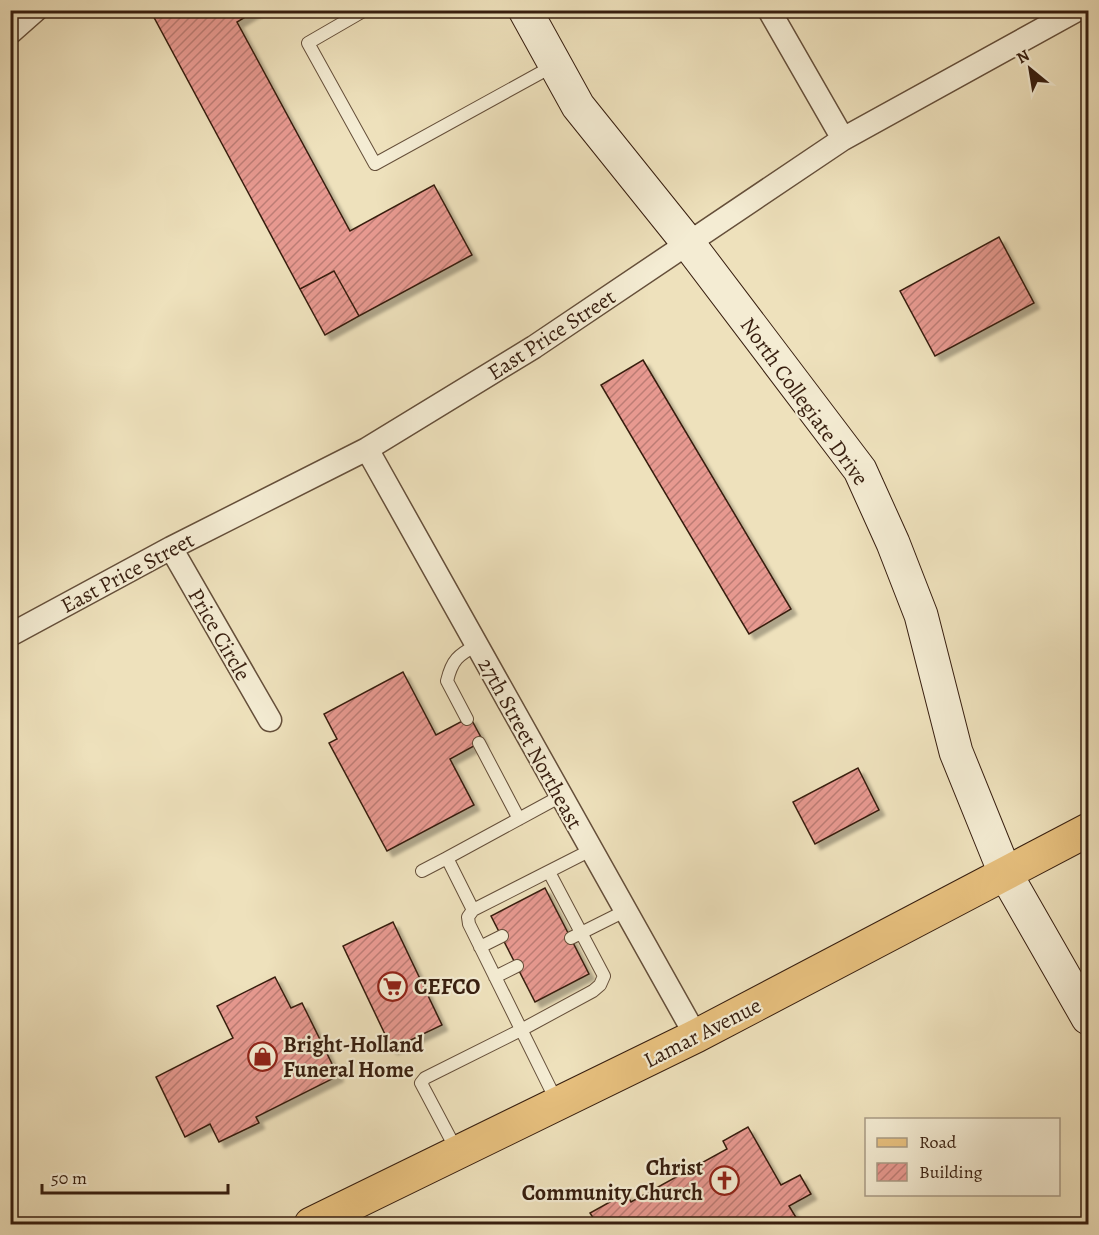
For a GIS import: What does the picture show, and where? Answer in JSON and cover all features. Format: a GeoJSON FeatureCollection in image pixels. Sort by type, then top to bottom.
{"type":"FeatureCollection","features":[{"type":"Feature","properties":{"kind":"main road","name":"North Collegiate Drive"},"geometry":{"type":"LineString","coordinates":[[525,10],[578,106],[688,243],[860,470],[893,543],[921,615],[956,752],[1005,873],[1089,1018]]}},
{"type":"Feature","properties":{"kind":"main road","name":"Lamar Avenue"},"geometry":{"type":"LineString","coordinates":[[311,1224],[696,1036],[1089,830]]}},
{"type":"Feature","properties":{"kind":"street"},"geometry":{"type":"LineString","coordinates":[[10,33],[36,10]]}},
{"type":"Feature","properties":{"kind":"street"},"geometry":{"type":"LineString","coordinates":[[769,10],[843,139]]}},
{"type":"Feature","properties":{"kind":"street","name":"East Price Street"},"geometry":{"type":"LineString","coordinates":[[10,635],[171,548],[367,449],[534,347],[843,139],[1077,10]]}},
{"type":"Feature","properties":{"kind":"street","name":"27th Street Northeast"},"geometry":{"type":"LineString","coordinates":[[367,449],[696,1036]]}},
{"type":"Feature","properties":{"kind":"street","name":"Price Circle"},"geometry":{"type":"LineString","coordinates":[[171,548],[270,720]]}},
{"type":"Feature","properties":{"kind":"lane"},"geometry":{"type":"LineString","coordinates":[[365,10],[309,43],[375,164],[555,65]]}},
{"type":"Feature","properties":{"kind":"lane"},"geometry":{"type":"LineString","coordinates":[[467,719],[447,681],[451,665],[461,654],[477,645]]}},
{"type":"Feature","properties":{"kind":"lane"},"geometry":{"type":"LineString","coordinates":[[479,743],[519,819]]}},
{"type":"Feature","properties":{"kind":"lane"},"geometry":{"type":"LineString","coordinates":[[422,871],[561,796]]}},
{"type":"Feature","properties":{"kind":"lane"},"geometry":{"type":"LineString","coordinates":[[558,1103],[480,947],[468,917],[473,910],[591,850]]}},
{"type":"Feature","properties":{"kind":"lane"},"geometry":{"type":"LineString","coordinates":[[447,858],[473,910]]}},
{"type":"Feature","properties":{"kind":"lane"},"geometry":{"type":"LineString","coordinates":[[458,1153],[421,1083],[425,1078],[522,1030],[593,991],[600,985],[604,976],[577,936],[561,905],[549,872]]}},
{"type":"Feature","properties":{"kind":"lane"},"geometry":{"type":"LineString","coordinates":[[577,936],[625,910]]}},
{"type":"Feature","properties":{"kind":"lane"},"geometry":{"type":"LineString","coordinates":[[480,947],[502,936]]}},
{"type":"Feature","properties":{"kind":"lane"},"geometry":{"type":"LineString","coordinates":[[495,977],[517,966]]}},
{"type":"Feature","properties":{"kind":"building"},"geometry":{"type":"Polygon","coordinates":[[[150,10],[257,10],[237,22],[350,231],[434,185],[472,255],[359,316],[334,271],[300,289],[150,10]]]}},
{"type":"Feature","properties":{"kind":"building"},"geometry":{"type":"Polygon","coordinates":[[[999,237],[1034,303],[935,356],[900,291],[999,237]]]}},
{"type":"Feature","properties":{"kind":"building"},"geometry":{"type":"Polygon","coordinates":[[[334,271],[359,316],[325,335],[300,289],[334,271]]]}},
{"type":"Feature","properties":{"kind":"building"},"geometry":{"type":"Polygon","coordinates":[[[643,360],[791,609],[749,634],[601,385],[643,360]]]}},
{"type":"Feature","properties":{"kind":"building"},"geometry":{"type":"Polygon","coordinates":[[[403,672],[436,735],[470,717],[483,741],[450,759],[474,805],[387,851],[329,743],[337,739],[324,714],[403,672]]]}},
{"type":"Feature","properties":{"kind":"building"},"geometry":{"type":"Polygon","coordinates":[[[858,768],[879,810],[815,844],[793,802],[858,768]]]}},
{"type":"Feature","properties":{"kind":"building","name":"CEFCO"},"geometry":{"type":"Polygon","coordinates":[[[545,888],[589,974],[535,1002],[491,916],[545,888]]]}},
{"type":"Feature","properties":{"kind":"building","name":"CEFCO"},"geometry":{"type":"Polygon","coordinates":[[[393,922],[442,1025],[392,1049],[343,946],[393,922]]]}},
{"type":"Feature","properties":{"kind":"building","name":"Bright-Holland Funeral Home"},"geometry":{"type":"Polygon","coordinates":[[[275,977],[291,1008],[302,1003],[338,1076],[256,1117],[259,1123],[219,1142],[210,1124],[185,1137],[156,1077],[233,1038],[217,1006],[275,977]]]}},
{"type":"Feature","properties":{"kind":"building","name":"Christ Community Church"},"geometry":{"type":"Polygon","coordinates":[[[748,1127],[781,1185],[800,1175],[811,1194],[789,1206],[800,1224],[597,1224],[590,1213],[626,1193],[631,1202],[727,1149],[723,1141],[748,1127]]]}},
{"type":"Feature","properties":{"kind":"place","name":"CEFCO"},"geometry":{"type":"Point","coordinates":[393,986]}},
{"type":"Feature","properties":{"kind":"place","name":"Bright-Holland Funeral Home"},"geometry":{"type":"Point","coordinates":[262,1057]}},
{"type":"Feature","properties":{"kind":"place","name":"Christ Community Church"},"geometry":{"type":"Point","coordinates":[724,1180]}}]}
